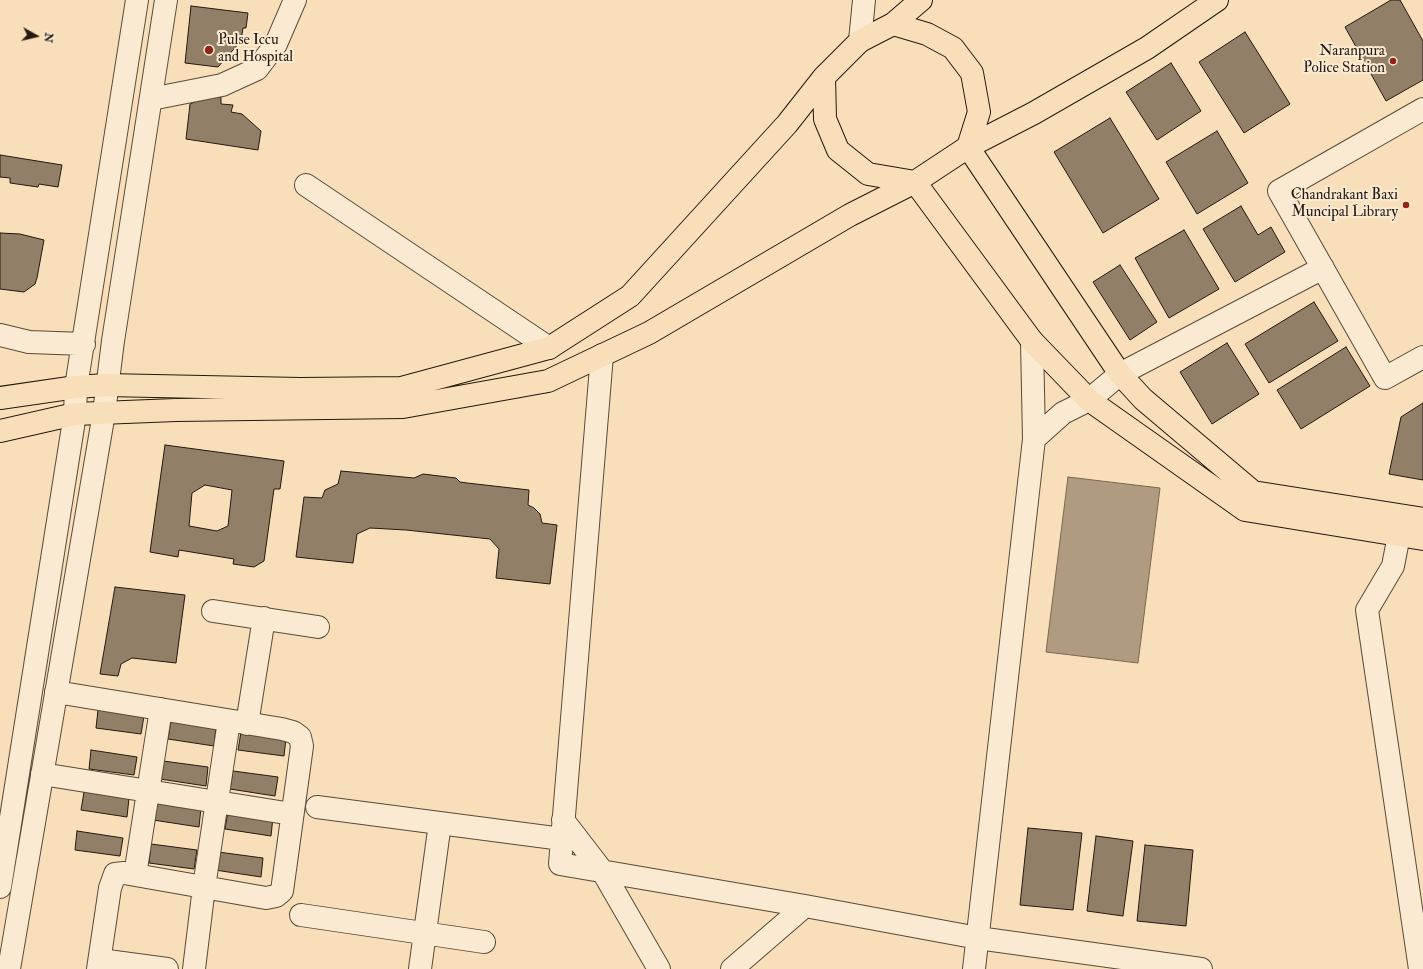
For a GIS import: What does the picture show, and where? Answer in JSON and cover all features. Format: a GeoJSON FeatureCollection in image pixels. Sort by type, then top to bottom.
{"type":"FeatureCollection","features":[{"type":"Feature","properties":{"kind":"main road"},"geometry":{"type":"LineString","coordinates":[[0,398],[76,387],[106,385],[300,389],[401,388],[549,348],[630,296],[787,124],[824,77],[860,41],[893,24],[921,0]]}},
{"type":"Feature","properties":{"kind":"main road"},"geometry":{"type":"LineString","coordinates":[[0,431],[75,414],[176,410],[403,407],[548,381],[649,333],[850,215],[915,182],[968,147],[1034,113],[1141,52],[1217,0]]}},
{"type":"Feature","properties":{"kind":"main road"},"geometry":{"type":"LineString","coordinates":[[893,24],[927,34],[953,48],[972,73],[979,112],[968,147]]}},
{"type":"Feature","properties":{"kind":"main road"},"geometry":{"type":"LineString","coordinates":[[824,77],[825,119],[838,150],[868,174],[915,182],[1032,341],[1089,400],[1245,510],[1423,539]]}},
{"type":"Feature","properties":{"kind":"main road"},"geometry":{"type":"LineString","coordinates":[[968,147],[1120,374],[1143,399],[1253,492],[1423,519]]}},
{"type":"Feature","properties":{"kind":"street"},"geometry":{"type":"LineString","coordinates":[[1,875],[75,414],[76,387],[84,344],[137,0]]}},
{"type":"Feature","properties":{"kind":"street"},"geometry":{"type":"LineString","coordinates":[[9,969],[104,413],[106,385],[166,0]]}},
{"type":"Feature","properties":{"kind":"street"},"geometry":{"type":"LineString","coordinates":[[151,99],[222,85],[257,69],[276,44],[295,0]]}},
{"type":"Feature","properties":{"kind":"street"},"geometry":{"type":"LineString","coordinates":[[860,41],[864,0]]}},
{"type":"Feature","properties":{"kind":"street"},"geometry":{"type":"LineString","coordinates":[[1423,109],[1279,191],[1385,378],[1423,357]]}},
{"type":"Feature","properties":{"kind":"street"},"geometry":{"type":"LineString","coordinates":[[306,185],[549,348]]}},
{"type":"Feature","properties":{"kind":"street"},"geometry":{"type":"LineString","coordinates":[[1034,439],[1063,413],[1089,400],[1120,374],[1323,268]]}},
{"type":"Feature","properties":{"kind":"street"},"geometry":{"type":"LineString","coordinates":[[0,335],[29,342],[84,344]]}},
{"type":"Feature","properties":{"kind":"street"},"geometry":{"type":"LineString","coordinates":[[974,969],[1034,439],[1032,341]]}},
{"type":"Feature","properties":{"kind":"street"},"geometry":{"type":"LineString","coordinates":[[602,355],[560,864],[805,906],[978,938],[1142,965],[1201,969]]}},
{"type":"Feature","properties":{"kind":"street"},"geometry":{"type":"LineString","coordinates":[[1399,535],[1393,566],[1367,610],[1420,969]]}},
{"type":"Feature","properties":{"kind":"street"},"geometry":{"type":"LineString","coordinates":[[213,611],[318,627]]}},
{"type":"Feature","properties":{"kind":"street"},"geometry":{"type":"LineString","coordinates":[[194,969],[204,887],[218,802],[264,618]]}},
{"type":"Feature","properties":{"kind":"street"},"geometry":{"type":"LineString","coordinates":[[56,692],[282,729],[293,732],[300,737],[302,746],[282,891],[276,896],[266,898],[135,875],[116,874],[112,879],[99,965],[167,969]]}},
{"type":"Feature","properties":{"kind":"street"},"geometry":{"type":"LineString","coordinates":[[135,875],[161,709]]}},
{"type":"Feature","properties":{"kind":"street"},"geometry":{"type":"LineString","coordinates":[[42,774],[292,814]]}},
{"type":"Feature","properties":{"kind":"street"},"geometry":{"type":"LineString","coordinates":[[317,807],[440,823],[562,829],[603,872],[659,969]]}},
{"type":"Feature","properties":{"kind":"street"},"geometry":{"type":"LineString","coordinates":[[420,969],[440,823]]}},
{"type":"Feature","properties":{"kind":"street"},"geometry":{"type":"LineString","coordinates":[[732,969],[805,906]]}},
{"type":"Feature","properties":{"kind":"street"},"geometry":{"type":"LineString","coordinates":[[301,915],[484,942]]}},
{"type":"Feature","properties":{"kind":"shaded area"},"geometry":{"type":"Polygon","coordinates":[[[1068,477],[1160,488],[1138,663],[1046,652],[1068,477]]]}},
{"type":"Feature","properties":{"kind":"building","name":"Naranpura Police Station"},"geometry":{"type":"Polygon","coordinates":[[[1391,0],[1400,0],[1423,41],[1423,80],[1386,101],[1345,27],[1391,0]]]}},
{"type":"Feature","properties":{"kind":"building"},"geometry":{"type":"Polygon","coordinates":[[[191,6],[248,13],[246,28],[243,28],[241,41],[218,67],[185,63],[191,6]]]}},
{"type":"Feature","properties":{"kind":"building"},"geometry":{"type":"Polygon","coordinates":[[[1245,32],[1290,104],[1244,133],[1199,62],[1245,32]]]}},
{"type":"Feature","properties":{"kind":"building"},"geometry":{"type":"Polygon","coordinates":[[[1171,63],[1201,111],[1157,140],[1126,92],[1171,63]]]}},
{"type":"Feature","properties":{"kind":"building"},"geometry":{"type":"Polygon","coordinates":[[[210,95],[221,97],[221,104],[233,105],[231,112],[242,114],[261,131],[258,150],[186,139],[190,104],[210,95]]]}},
{"type":"Feature","properties":{"kind":"building"},"geometry":{"type":"Polygon","coordinates":[[[1110,118],[1159,199],[1103,233],[1054,152],[1110,118]]]}},
{"type":"Feature","properties":{"kind":"building"},"geometry":{"type":"Polygon","coordinates":[[[1217,131],[1248,183],[1197,214],[1166,162],[1217,131]]]}},
{"type":"Feature","properties":{"kind":"building"},"geometry":{"type":"Polygon","coordinates":[[[0,155],[62,165],[58,187],[39,184],[38,187],[10,183],[10,178],[0,177],[0,155]]]}},
{"type":"Feature","properties":{"kind":"building"},"geometry":{"type":"Polygon","coordinates":[[[1241,206],[1258,235],[1271,227],[1285,252],[1235,282],[1203,229],[1241,206]]]}},
{"type":"Feature","properties":{"kind":"building"},"geometry":{"type":"Polygon","coordinates":[[[1184,230],[1219,289],[1169,318],[1135,258],[1184,230]]]}},
{"type":"Feature","properties":{"kind":"building"},"geometry":{"type":"Polygon","coordinates":[[[0,233],[20,234],[44,240],[35,284],[24,292],[0,289],[0,233]]]}},
{"type":"Feature","properties":{"kind":"building"},"geometry":{"type":"Polygon","coordinates":[[[1120,265],[1157,322],[1130,340],[1093,282],[1120,265]]]}},
{"type":"Feature","properties":{"kind":"building"},"geometry":{"type":"Polygon","coordinates":[[[1314,302],[1338,341],[1269,383],[1245,344],[1314,302]]]}},
{"type":"Feature","properties":{"kind":"building"},"geometry":{"type":"Polygon","coordinates":[[[1227,343],[1259,394],[1212,424],[1180,372],[1227,343]]]}},
{"type":"Feature","properties":{"kind":"building"},"geometry":{"type":"Polygon","coordinates":[[[1346,347],[1370,386],[1301,429],[1277,390],[1346,347]]]}},
{"type":"Feature","properties":{"kind":"building"},"geometry":{"type":"Polygon","coordinates":[[[1423,403],[1423,480],[1389,474],[1401,417],[1423,403]]]}},
{"type":"Feature","properties":{"kind":"building"},"geometry":{"type":"Polygon","coordinates":[[[165,445],[284,461],[280,489],[274,489],[264,561],[254,567],[233,564],[234,559],[179,550],[178,557],[150,552],[165,445]],[[205,485],[192,493],[189,526],[217,531],[228,526],[232,490],[205,485]]]}},
{"type":"Feature","properties":{"kind":"building"},"geometry":{"type":"Polygon","coordinates":[[[341,471],[414,478],[423,474],[456,478],[460,482],[529,490],[528,505],[540,514],[542,523],[557,525],[550,584],[496,578],[499,549],[490,539],[406,530],[370,528],[357,534],[353,563],[296,557],[304,497],[322,498],[325,490],[338,484],[341,471]]]}},
{"type":"Feature","properties":{"kind":"building"},"geometry":{"type":"Polygon","coordinates":[[[115,587],[185,595],[176,663],[132,658],[121,664],[118,676],[100,674],[115,587]]]}},
{"type":"Feature","properties":{"kind":"building"},"geometry":{"type":"Polygon","coordinates":[[[98,710],[144,716],[141,734],[96,728],[98,710]]]}},
{"type":"Feature","properties":{"kind":"building"},"geometry":{"type":"Polygon","coordinates":[[[171,721],[216,727],[214,746],[168,739],[171,721]]]}},
{"type":"Feature","properties":{"kind":"building"},"geometry":{"type":"Polygon","coordinates":[[[241,732],[286,738],[284,756],[238,750],[241,732]]]}},
{"type":"Feature","properties":{"kind":"building"},"geometry":{"type":"Polygon","coordinates":[[[91,750],[137,757],[134,775],[89,769],[91,750]]]}},
{"type":"Feature","properties":{"kind":"building"},"geometry":{"type":"Polygon","coordinates":[[[163,761],[208,767],[206,786],[160,779],[163,761]]]}},
{"type":"Feature","properties":{"kind":"building"},"geometry":{"type":"Polygon","coordinates":[[[233,771],[278,777],[275,796],[230,789],[233,771]]]}},
{"type":"Feature","properties":{"kind":"building"},"geometry":{"type":"Polygon","coordinates":[[[84,792],[129,798],[127,817],[81,810],[84,792]]]}},
{"type":"Feature","properties":{"kind":"building"},"geometry":{"type":"Polygon","coordinates":[[[156,802],[201,808],[199,827],[153,820],[156,802]]]}},
{"type":"Feature","properties":{"kind":"building"},"geometry":{"type":"Polygon","coordinates":[[[228,811],[273,817],[271,836],[225,829],[228,811]]]}},
{"type":"Feature","properties":{"kind":"building"},"geometry":{"type":"Polygon","coordinates":[[[1028,828],[1082,833],[1073,910],[1020,905],[1028,828]]]}},
{"type":"Feature","properties":{"kind":"building"},"geometry":{"type":"Polygon","coordinates":[[[77,831],[123,838],[120,856],[75,850],[77,831]]]}},
{"type":"Feature","properties":{"kind":"building"},"geometry":{"type":"Polygon","coordinates":[[[1096,836],[1133,841],[1123,916],[1087,911],[1096,836]]]}},
{"type":"Feature","properties":{"kind":"building"},"geometry":{"type":"Polygon","coordinates":[[[151,844],[197,850],[194,869],[149,863],[151,844]]]}},
{"type":"Feature","properties":{"kind":"building"},"geometry":{"type":"Polygon","coordinates":[[[1145,845],[1193,850],[1186,926],[1137,921],[1145,845]]]}},
{"type":"Feature","properties":{"kind":"building"},"geometry":{"type":"Polygon","coordinates":[[[218,852],[263,858],[261,877],[215,870],[218,852]]]}},
{"type":"Feature","properties":{"kind":"place","name":"Pulse Iccu and Hospital"},"geometry":{"type":"Point","coordinates":[209,50]}},
{"type":"Feature","properties":{"kind":"place","name":"Naranpura Police Station"},"geometry":{"type":"Point","coordinates":[1393,61]}},
{"type":"Feature","properties":{"kind":"place","name":"Chandrakant Baxi Muncipal Library"},"geometry":{"type":"Point","coordinates":[1406,205]}}]}
